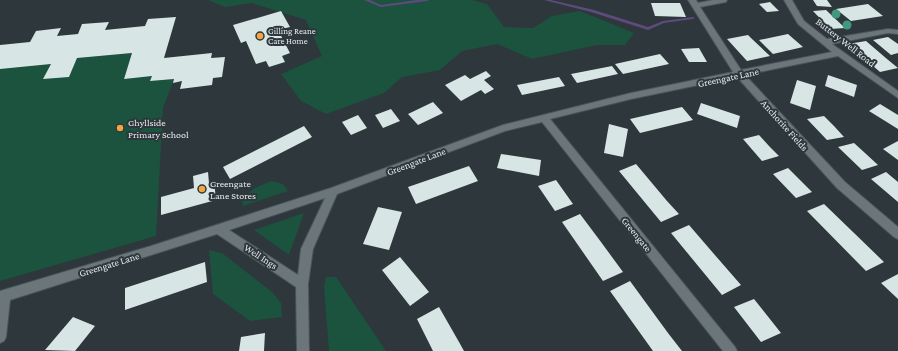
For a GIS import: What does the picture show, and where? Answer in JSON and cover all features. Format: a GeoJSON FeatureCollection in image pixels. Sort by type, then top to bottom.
{"type":"FeatureCollection","features":[{"type":"Feature","properties":{"kind":"street"},"geometry":{"type":"LineString","coordinates":[[694,3],[723,0]]}},
{"type":"Feature","properties":{"kind":"street","name":"Buttery Well Road"},"geometry":{"type":"LineString","coordinates":[[788,0],[801,22],[839,53],[898,95]]}},
{"type":"Feature","properties":{"kind":"street","name":"Anchorite Fields"},"geometry":{"type":"LineString","coordinates":[[694,3],[739,74],[841,185],[898,234]]}},
{"type":"Feature","properties":{"kind":"street"},"geometry":{"type":"LineString","coordinates":[[826,42],[888,31],[898,32]]}},
{"type":"Feature","properties":{"kind":"street","name":"Greengate Lane"},"geometry":{"type":"LineString","coordinates":[[2,297],[219,229],[334,191],[502,128],[631,96],[839,53]]}},
{"type":"Feature","properties":{"kind":"street","name":"Greengate"},"geometry":{"type":"LineString","coordinates":[[544,118],[731,351]]}},
{"type":"Feature","properties":{"kind":"street"},"geometry":{"type":"LineString","coordinates":[[303,351],[302,284],[307,249],[334,191]]}},
{"type":"Feature","properties":{"kind":"street","name":"Well Ings"},"geometry":{"type":"LineString","coordinates":[[219,229],[302,284]]}},
{"type":"Feature","properties":{"kind":"street"},"geometry":{"type":"LineString","coordinates":[[0,337],[2,297]]}},
{"type":"Feature","properties":{"kind":"green space"},"geometry":{"type":"Polygon","coordinates":[[[208,0],[472,0],[487,4],[504,27],[533,28],[552,16],[580,11],[634,33],[625,45],[597,45],[532,59],[497,44],[462,51],[440,70],[402,77],[384,93],[326,114],[301,101],[281,74],[322,56],[306,20],[252,3],[225,7],[208,0]]]}},
{"type":"Feature","properties":{"kind":"green space"},"geometry":{"type":"Polygon","coordinates":[[[132,53],[124,78],[152,76],[150,81],[174,79],[163,108],[156,236],[0,281],[0,69],[51,64],[44,79],[69,77],[77,58],[132,53]]]}},
{"type":"Feature","properties":{"kind":"green space"},"geometry":{"type":"Polygon","coordinates":[[[271,181],[283,184],[288,191],[243,206],[242,200],[248,193],[271,181]]]}},
{"type":"Feature","properties":{"kind":"green space"},"geometry":{"type":"Polygon","coordinates":[[[304,213],[289,255],[254,230],[304,213]]]}},
{"type":"Feature","properties":{"kind":"green space"},"geometry":{"type":"Polygon","coordinates":[[[209,250],[222,253],[272,292],[281,303],[282,317],[250,321],[213,294],[209,250]]]}},
{"type":"Feature","properties":{"kind":"green space"},"geometry":{"type":"Polygon","coordinates":[[[326,277],[336,277],[386,351],[329,351],[324,287],[326,277]]]}},
{"type":"Feature","properties":{"kind":"building"},"geometry":{"type":"Polygon","coordinates":[[[813,0],[827,0],[832,7],[817,6],[813,0]]]}},
{"type":"Feature","properties":{"kind":"building"},"geometry":{"type":"Polygon","coordinates":[[[770,2],[779,11],[767,12],[759,4],[770,2]]]}},
{"type":"Feature","properties":{"kind":"building"},"geometry":{"type":"Polygon","coordinates":[[[651,3],[680,3],[686,17],[655,16],[651,3]]]}},
{"type":"Feature","properties":{"kind":"building"},"geometry":{"type":"Polygon","coordinates":[[[868,4],[883,16],[851,21],[836,9],[868,4]]]}},
{"type":"Feature","properties":{"kind":"building"},"geometry":{"type":"Polygon","coordinates":[[[826,10],[845,28],[830,29],[813,11],[826,10]]]}},
{"type":"Feature","properties":{"kind":"building","name":"Gilling Reane Care Home"},"geometry":{"type":"Polygon","coordinates":[[[281,11],[290,27],[278,30],[290,53],[282,56],[285,62],[269,67],[266,61],[256,64],[246,41],[241,43],[233,25],[281,11]]]}},
{"type":"Feature","properties":{"kind":"building"},"geometry":{"type":"Polygon","coordinates":[[[176,17],[164,58],[212,53],[211,58],[225,57],[222,77],[213,78],[212,85],[180,89],[182,81],[173,83],[174,79],[150,81],[152,76],[124,79],[132,53],[77,58],[69,77],[43,79],[51,64],[0,69],[0,45],[30,42],[36,31],[61,28],[57,36],[78,34],[82,24],[109,22],[105,30],[145,26],[148,19],[176,17]]]}},
{"type":"Feature","properties":{"kind":"building"},"geometry":{"type":"Polygon","coordinates":[[[788,34],[803,47],[773,54],[759,40],[788,34]]]}},
{"type":"Feature","properties":{"kind":"building"},"geometry":{"type":"Polygon","coordinates":[[[748,35],[770,56],[747,61],[727,39],[748,35]]]}},
{"type":"Feature","properties":{"kind":"building"},"geometry":{"type":"Polygon","coordinates":[[[888,37],[898,44],[898,53],[891,55],[873,40],[888,37]]]}},
{"type":"Feature","properties":{"kind":"building"},"geometry":{"type":"Polygon","coordinates":[[[866,41],[898,68],[880,72],[848,44],[866,41]]]}},
{"type":"Feature","properties":{"kind":"building"},"geometry":{"type":"Polygon","coordinates":[[[699,48],[707,62],[689,62],[681,49],[699,48]]]}},
{"type":"Feature","properties":{"kind":"building"},"geometry":{"type":"Polygon","coordinates":[[[660,54],[669,64],[623,74],[615,64],[660,54]]]}},
{"type":"Feature","properties":{"kind":"building"},"geometry":{"type":"Polygon","coordinates":[[[612,66],[618,74],[577,83],[571,74],[612,66]]]}},
{"type":"Feature","properties":{"kind":"building"},"geometry":{"type":"Polygon","coordinates":[[[486,71],[491,76],[484,80],[494,89],[485,94],[481,90],[461,101],[445,85],[465,75],[470,79],[486,71]]]}},
{"type":"Feature","properties":{"kind":"building"},"geometry":{"type":"Polygon","coordinates":[[[828,75],[857,85],[854,97],[825,86],[828,75]]]}},
{"type":"Feature","properties":{"kind":"building"},"geometry":{"type":"Polygon","coordinates":[[[559,77],[565,86],[522,95],[517,85],[559,77]]]}},
{"type":"Feature","properties":{"kind":"building"},"geometry":{"type":"Polygon","coordinates":[[[797,80],[816,86],[810,110],[790,103],[797,80]]]}},
{"type":"Feature","properties":{"kind":"building"},"geometry":{"type":"Polygon","coordinates":[[[433,102],[443,113],[418,125],[408,114],[433,102]]]}},
{"type":"Feature","properties":{"kind":"building"},"geometry":{"type":"Polygon","coordinates":[[[701,103],[740,116],[737,128],[697,114],[701,103]]]}},
{"type":"Feature","properties":{"kind":"building"},"geometry":{"type":"Polygon","coordinates":[[[880,104],[898,115],[898,129],[869,111],[880,104]]]}},
{"type":"Feature","properties":{"kind":"building"},"geometry":{"type":"Polygon","coordinates":[[[682,107],[693,120],[640,133],[630,119],[682,107]]]}},
{"type":"Feature","properties":{"kind":"building"},"geometry":{"type":"Polygon","coordinates":[[[391,109],[400,121],[383,128],[375,115],[391,109]]]}},
{"type":"Feature","properties":{"kind":"building"},"geometry":{"type":"Polygon","coordinates":[[[358,115],[367,128],[351,135],[342,122],[358,115]]]}},
{"type":"Feature","properties":{"kind":"building"},"geometry":{"type":"Polygon","coordinates":[[[824,116],[844,137],[827,140],[807,119],[824,116]]]}},
{"type":"Feature","properties":{"kind":"building"},"geometry":{"type":"Polygon","coordinates":[[[609,124],[628,129],[623,157],[604,153],[609,124]]]}},
{"type":"Feature","properties":{"kind":"building"},"geometry":{"type":"Polygon","coordinates":[[[304,126],[312,137],[230,179],[223,167],[304,126]]]}},
{"type":"Feature","properties":{"kind":"building"},"geometry":{"type":"Polygon","coordinates":[[[759,135],[779,156],[762,161],[743,139],[759,135]]]}},
{"type":"Feature","properties":{"kind":"building"},"geometry":{"type":"Polygon","coordinates":[[[898,141],[898,160],[883,149],[898,141]]]}},
{"type":"Feature","properties":{"kind":"building"},"geometry":{"type":"Polygon","coordinates":[[[854,143],[878,165],[862,170],[838,147],[854,143]]]}},
{"type":"Feature","properties":{"kind":"building"},"geometry":{"type":"Polygon","coordinates":[[[501,154],[541,160],[539,176],[497,168],[501,154]]]}},
{"type":"Feature","properties":{"kind":"building"},"geometry":{"type":"Polygon","coordinates":[[[636,164],[679,214],[661,222],[619,171],[636,164]]]}},
{"type":"Feature","properties":{"kind":"building"},"geometry":{"type":"Polygon","coordinates":[[[469,166],[478,181],[416,204],[408,187],[469,166]]]}},
{"type":"Feature","properties":{"kind":"building"},"geometry":{"type":"Polygon","coordinates":[[[788,168],[812,192],[796,198],[773,174],[788,168]]]}},
{"type":"Feature","properties":{"kind":"building","name":"Greengate Lane Stores"},"geometry":{"type":"Polygon","coordinates":[[[208,172],[209,183],[214,181],[216,200],[161,215],[161,197],[194,188],[193,176],[208,172]]]}},
{"type":"Feature","properties":{"kind":"building"},"geometry":{"type":"Polygon","coordinates":[[[886,172],[898,182],[898,202],[871,179],[886,172]]]}},
{"type":"Feature","properties":{"kind":"building"},"geometry":{"type":"Polygon","coordinates":[[[556,180],[573,204],[555,211],[538,186],[556,180]]]}},
{"type":"Feature","properties":{"kind":"building"},"geometry":{"type":"Polygon","coordinates":[[[824,204],[884,262],[866,271],[807,211],[824,204]]]}},
{"type":"Feature","properties":{"kind":"building"},"geometry":{"type":"Polygon","coordinates":[[[378,207],[402,212],[389,250],[363,244],[378,207]]]}},
{"type":"Feature","properties":{"kind":"building"},"geometry":{"type":"Polygon","coordinates":[[[580,214],[623,272],[603,281],[562,222],[580,214]]]}},
{"type":"Feature","properties":{"kind":"building"},"geometry":{"type":"Polygon","coordinates":[[[689,225],[741,285],[722,295],[671,233],[689,225]]]}},
{"type":"Feature","properties":{"kind":"building"},"geometry":{"type":"Polygon","coordinates":[[[400,257],[429,292],[410,306],[382,270],[400,257]]]}},
{"type":"Feature","properties":{"kind":"building"},"geometry":{"type":"Polygon","coordinates":[[[205,262],[207,282],[125,310],[125,288],[205,262]]]}},
{"type":"Feature","properties":{"kind":"building"},"geometry":{"type":"Polygon","coordinates":[[[898,274],[898,299],[881,283],[898,274]]]}},
{"type":"Feature","properties":{"kind":"building"},"geometry":{"type":"Polygon","coordinates":[[[630,281],[682,351],[653,351],[610,291],[630,281]]]}},
{"type":"Feature","properties":{"kind":"building"},"geometry":{"type":"Polygon","coordinates":[[[754,299],[781,333],[761,342],[734,307],[754,299]]]}},
{"type":"Feature","properties":{"kind":"building"},"geometry":{"type":"Polygon","coordinates":[[[439,307],[464,351],[433,351],[417,319],[439,307]]]}},
{"type":"Feature","properties":{"kind":"building"},"geometry":{"type":"Polygon","coordinates":[[[73,317],[95,326],[75,351],[45,350],[73,317]]]}},
{"type":"Feature","properties":{"kind":"building"},"geometry":{"type":"Polygon","coordinates":[[[265,333],[264,351],[239,351],[241,337],[265,333]]]}},
{"type":"Feature","properties":{"kind":"waterway"},"geometry":{"type":"LineString","coordinates":[[366,0],[381,6],[427,0]]}},
{"type":"Feature","properties":{"kind":"waterway"},"geometry":{"type":"LineString","coordinates":[[546,0],[592,11],[648,29],[663,22],[693,18]]}},
{"type":"Feature","properties":{"kind":"place","name":"Gilling Reane Care Home"},"geometry":{"type":"Point","coordinates":[260,36]}},
{"type":"Feature","properties":{"kind":"place","name":"Ghyllside Primary School"},"geometry":{"type":"Point","coordinates":[120,128]}},
{"type":"Feature","properties":{"kind":"place","name":"Greengate Lane Stores"},"geometry":{"type":"Point","coordinates":[202,189]}}]}
